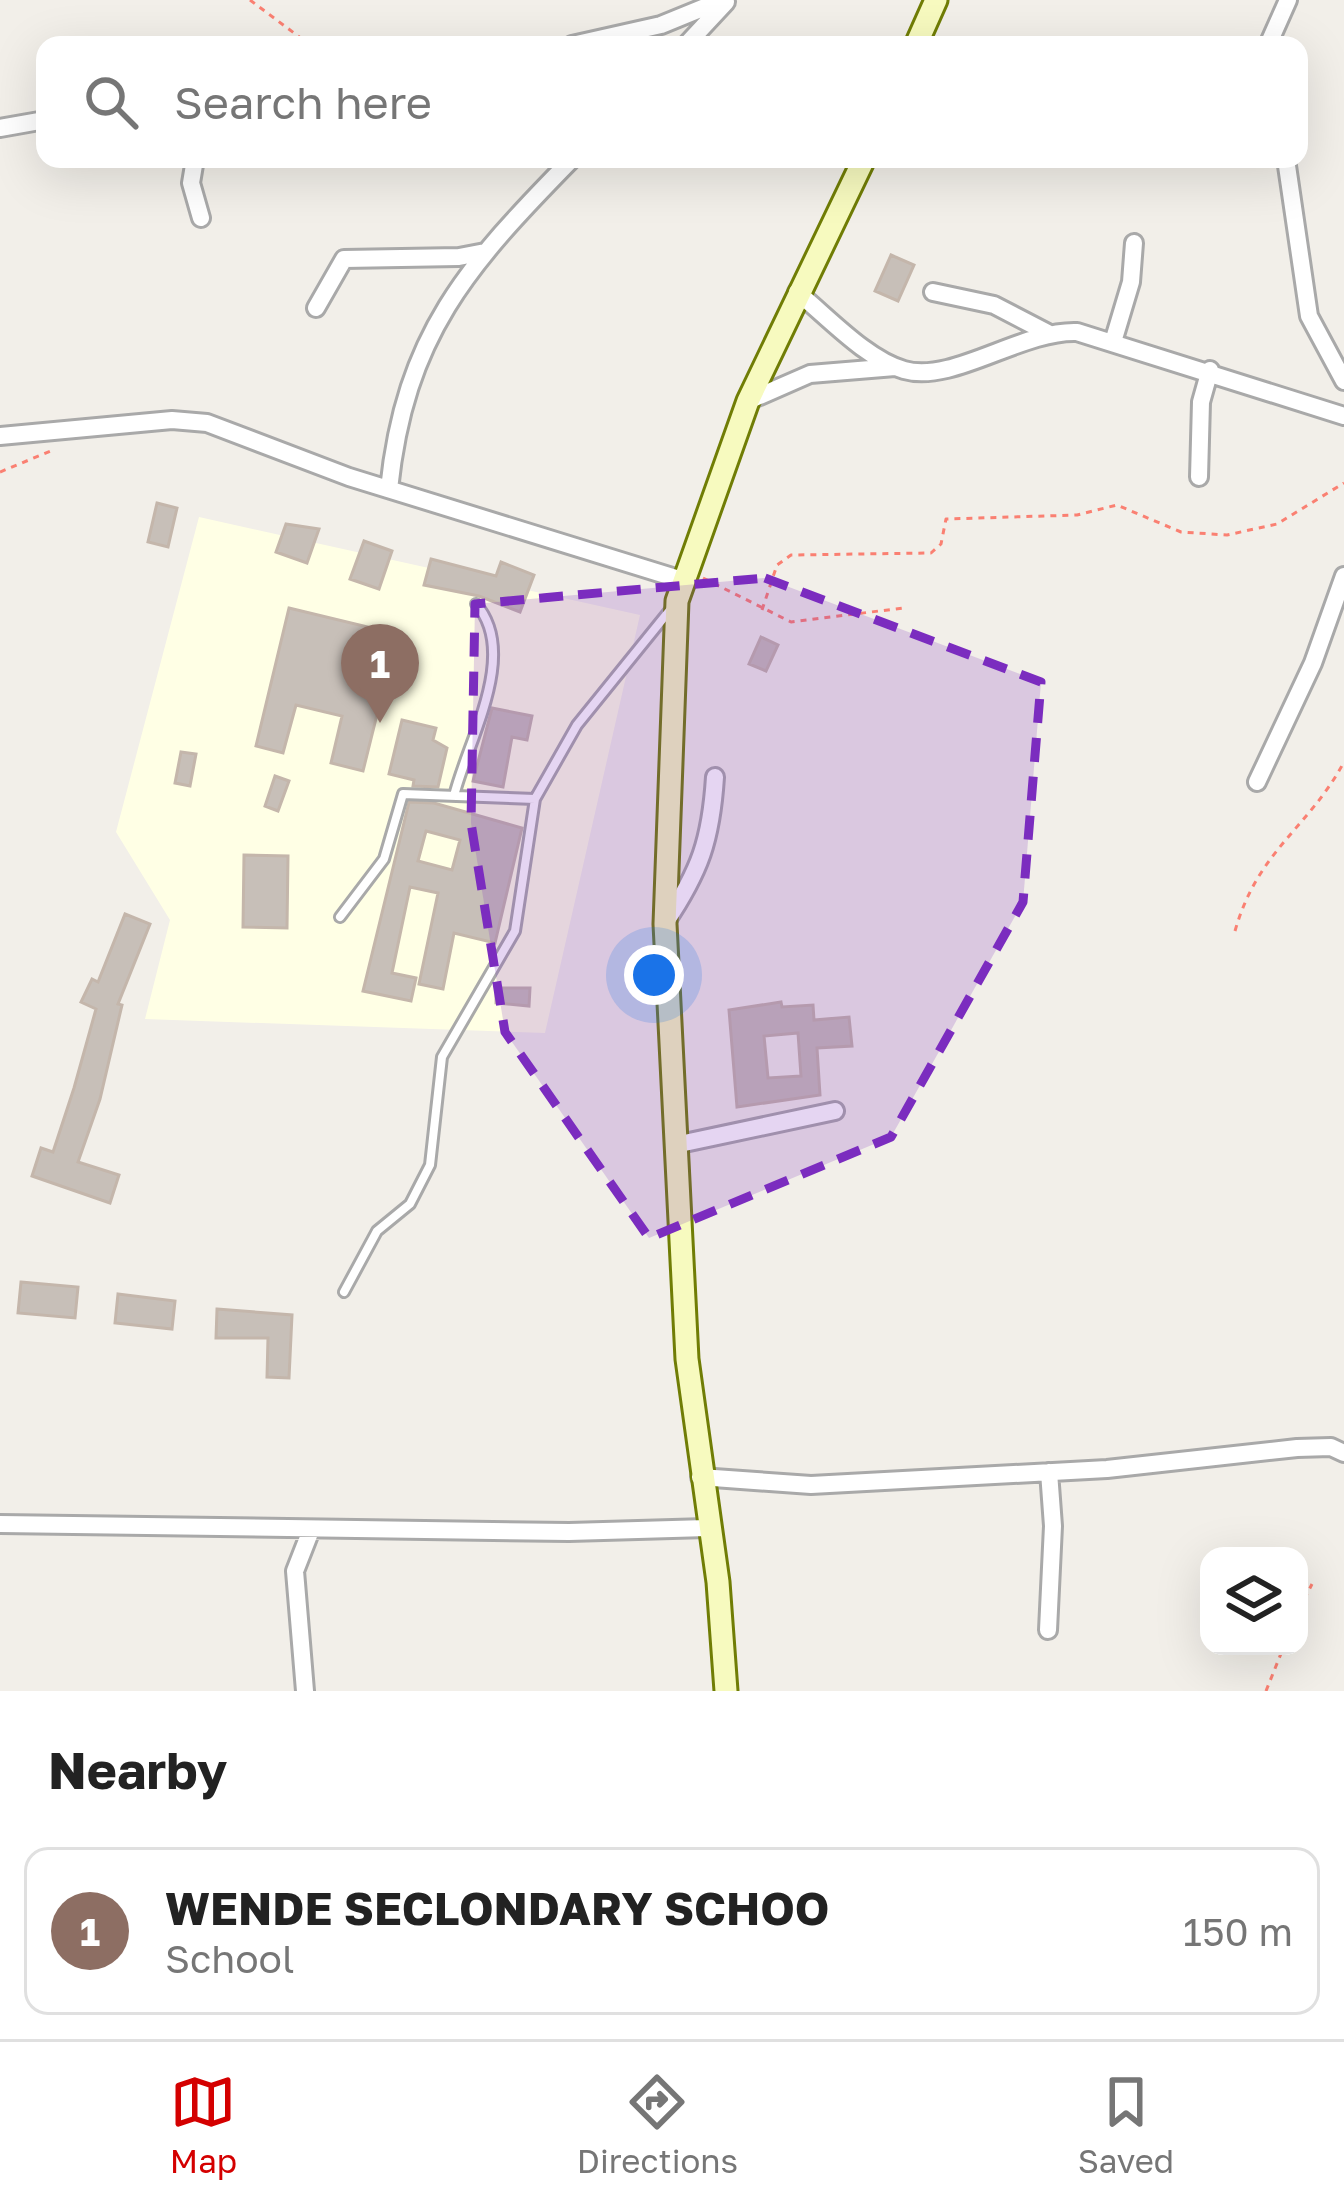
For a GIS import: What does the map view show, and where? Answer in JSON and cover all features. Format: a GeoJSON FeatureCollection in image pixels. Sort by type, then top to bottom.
{"type":"FeatureCollection","features":[{"type":"Feature","properties":{"kind":"street"},"geometry":{"type":"LineString","coordinates":[[612,36],[661,25],[725,0]]}},
{"type":"Feature","properties":{"kind":"street"},"geometry":{"type":"LineString","coordinates":[[694,36],[725,0]]}},
{"type":"Feature","properties":{"kind":"street"},"geometry":{"type":"LineString","coordinates":[[920,36],[935,0]]}},
{"type":"Feature","properties":{"kind":"street"},"geometry":{"type":"LineString","coordinates":[[1272,36],[1288,0]]}},
{"type":"Feature","properties":{"kind":"street"},"geometry":{"type":"LineString","coordinates":[[0,128],[36,122]]}},
{"type":"Feature","properties":{"kind":"street"},"geometry":{"type":"LineString","coordinates":[[194,168],[191,183],[200,218]]}},
{"type":"Feature","properties":{"kind":"street"},"geometry":{"type":"LineString","coordinates":[[389,490],[394,441],[417,356],[485,252],[564,168]]}},
{"type":"Feature","properties":{"kind":"street"},"geometry":{"type":"LineString","coordinates":[[725,1691],[718,1582],[700,1477],[675,1145],[665,923],[681,584],[748,401],[859,168]]}},
{"type":"Feature","properties":{"kind":"street"},"geometry":{"type":"LineString","coordinates":[[1287,168],[1309,316],[1344,381]]}},
{"type":"Feature","properties":{"kind":"street"},"geometry":{"type":"LineString","coordinates":[[1113,342],[1131,283],[1133,243]]}},
{"type":"Feature","properties":{"kind":"street"},"geometry":{"type":"LineString","coordinates":[[316,308],[344,259],[459,257],[485,252]]}},
{"type":"Feature","properties":{"kind":"street"},"geometry":{"type":"LineString","coordinates":[[797,292],[896,367]]}},
{"type":"Feature","properties":{"kind":"street"},"geometry":{"type":"LineString","coordinates":[[933,292],[994,305],[1048,334]]}},
{"type":"Feature","properties":{"kind":"street"},"geometry":{"type":"LineString","coordinates":[[748,401],[810,374],[896,367],[930,373],[1048,334],[1077,332],[1344,415]]}},
{"type":"Feature","properties":{"kind":"street"},"geometry":{"type":"LineString","coordinates":[[1199,477],[1201,402],[1210,370]]}},
{"type":"Feature","properties":{"kind":"street"},"geometry":{"type":"LineString","coordinates":[[0,436],[172,420],[207,423],[389,490],[681,584]]}},
{"type":"Feature","properties":{"kind":"street"},"geometry":{"type":"LineString","coordinates":[[1257,782],[1300,694],[1344,576]]}},
{"type":"Feature","properties":{"kind":"street"},"geometry":{"type":"LineString","coordinates":[[665,923],[698,874],[712,820],[715,777]]}},
{"type":"Feature","properties":{"kind":"street"},"geometry":{"type":"LineString","coordinates":[[675,1145],[835,1111]]}},
{"type":"Feature","properties":{"kind":"street"},"geometry":{"type":"LineString","coordinates":[[700,1477],[772,1486],[1049,1472],[1297,1448],[1331,1447],[1344,1453]]}},
{"type":"Feature","properties":{"kind":"street"},"geometry":{"type":"LineString","coordinates":[[1048,1630],[1054,1526],[1049,1472]]}},
{"type":"Feature","properties":{"kind":"street"},"geometry":{"type":"LineString","coordinates":[[0,1525],[311,1530],[706,1528]]}},
{"type":"Feature","properties":{"kind":"street"},"geometry":{"type":"LineString","coordinates":[[305,1691],[295,1571],[311,1530]]}},
{"type":"Feature","properties":{"kind":"lane"},"geometry":{"type":"LineString","coordinates":[[344,1292],[377,1231],[410,1204],[430,1165],[442,1057],[515,931],[535,799],[577,725],[681,584]]}},
{"type":"Feature","properties":{"kind":"lane"},"geometry":{"type":"LineString","coordinates":[[454,796],[493,662],[492,631],[476,604]]}},
{"type":"Feature","properties":{"kind":"lane"},"geometry":{"type":"LineString","coordinates":[[340,917],[384,859],[404,794],[416,790],[535,799]]}},
{"type":"Feature","properties":{"kind":"path"},"geometry":{"type":"LineString","coordinates":[[250,0],[298,36]]}},
{"type":"Feature","properties":{"kind":"path"},"geometry":{"type":"LineString","coordinates":[[0,472],[48,454],[69,431]]}},
{"type":"Feature","properties":{"kind":"path"},"geometry":{"type":"LineString","coordinates":[[763,610],[777,565],[791,555],[931,553],[941,544],[946,519],[1077,514],[1117,506],[1181,532],[1241,534],[1277,524],[1344,483]]}},
{"type":"Feature","properties":{"kind":"path"},"geometry":{"type":"LineString","coordinates":[[681,584],[802,622],[903,608]]}},
{"type":"Feature","properties":{"kind":"path"},"geometry":{"type":"LineString","coordinates":[[1235,931],[1270,854],[1318,804],[1344,762]]}},
{"type":"Feature","properties":{"kind":"path"},"geometry":{"type":"LineString","coordinates":[[1308,1592],[1312,1584]]}},
{"type":"Feature","properties":{"kind":"path"},"geometry":{"type":"LineString","coordinates":[[1266,1691],[1280,1655]]}},
{"type":"Feature","properties":{"kind":"highlighted area"},"geometry":{"type":"Polygon","coordinates":[[[765,578],[1041,682],[1023,902],[891,1137],[649,1238],[505,1032],[471,823],[475,604],[765,578]]]}},
{"type":"Feature","properties":{"kind":"shaded area"},"geometry":{"type":"Polygon","coordinates":[[[199,517],[640,615],[545,1033],[145,1019],[170,920],[116,832],[199,517]]]}},
{"type":"Feature","properties":{"kind":"building"},"geometry":{"type":"Polygon","coordinates":[[[891,255],[914,265],[898,301],[875,291],[891,255]]]}},
{"type":"Feature","properties":{"kind":"building"},"geometry":{"type":"Polygon","coordinates":[[[157,503],[177,508],[168,547],[148,542],[157,503]]]}},
{"type":"Feature","properties":{"kind":"building"},"geometry":{"type":"Polygon","coordinates":[[[286,524],[319,529],[307,563],[276,552],[286,524]]]}},
{"type":"Feature","properties":{"kind":"building"},"geometry":{"type":"Polygon","coordinates":[[[364,541],[392,551],[379,589],[350,579],[364,541]]]}},
{"type":"Feature","properties":{"kind":"building"},"geometry":{"type":"Polygon","coordinates":[[[431,559],[496,576],[501,562],[534,575],[520,612],[479,596],[424,585],[431,559]]]}},
{"type":"Feature","properties":{"kind":"building"},"geometry":{"type":"Polygon","coordinates":[[[289,608],[397,634],[363,771],[331,763],[342,716],[296,705],[283,753],[256,746],[289,608]]]}},
{"type":"Feature","properties":{"kind":"building"},"geometry":{"type":"Polygon","coordinates":[[[761,637],[778,645],[766,671],[749,664],[761,637]]]}},
{"type":"Feature","properties":{"kind":"building"},"geometry":{"type":"Polygon","coordinates":[[[492,708],[532,716],[527,740],[512,737],[503,787],[473,781],[492,708]]]}},
{"type":"Feature","properties":{"kind":"building"},"geometry":{"type":"Polygon","coordinates":[[[402,720],[436,728],[433,740],[447,748],[438,787],[413,786],[414,780],[389,774],[402,720]]]}},
{"type":"Feature","properties":{"kind":"building"},"geometry":{"type":"Polygon","coordinates":[[[181,752],[196,754],[190,786],[175,783],[181,752]]]}},
{"type":"Feature","properties":{"kind":"building"},"geometry":{"type":"Polygon","coordinates":[[[275,776],[289,781],[278,811],[265,806],[275,776]]]}},
{"type":"Feature","properties":{"kind":"building"},"geometry":{"type":"Polygon","coordinates":[[[409,802],[434,803],[522,828],[495,943],[454,933],[443,989],[419,984],[438,893],[410,887],[392,973],[416,978],[411,1001],[363,991],[409,802]],[[426,831],[418,861],[452,870],[460,840],[426,831]]]}},
{"type":"Feature","properties":{"kind":"building"},"geometry":{"type":"Polygon","coordinates":[[[244,855],[288,856],[287,928],[243,927],[244,855]]]}},
{"type":"Feature","properties":{"kind":"building"},"geometry":{"type":"Polygon","coordinates":[[[125,914],[150,924],[118,1004],[122,1005],[100,1099],[78,1162],[119,1175],[110,1203],[32,1176],[41,1148],[53,1152],[74,1088],[96,1009],[81,1002],[92,979],[98,982],[125,914]]]}},
{"type":"Feature","properties":{"kind":"building"},"geometry":{"type":"Polygon","coordinates":[[[496,988],[530,988],[529,1006],[496,1003],[496,988]]]}},
{"type":"Feature","properties":{"kind":"building"},"geometry":{"type":"Polygon","coordinates":[[[781,1002],[782,1007],[813,1005],[814,1020],[849,1017],[852,1046],[817,1048],[820,1095],[737,1107],[729,1010],[781,1002]],[[798,1033],[764,1036],[768,1078],[801,1076],[798,1033]]]}},
{"type":"Feature","properties":{"kind":"building"},"geometry":{"type":"Polygon","coordinates":[[[21,1282],[78,1287],[75,1318],[18,1313],[21,1282]]]}},
{"type":"Feature","properties":{"kind":"building"},"geometry":{"type":"Polygon","coordinates":[[[118,1294],[175,1301],[172,1329],[115,1323],[118,1294]]]}},
{"type":"Feature","properties":{"kind":"building"},"geometry":{"type":"Polygon","coordinates":[[[217,1309],[292,1315],[289,1378],[267,1377],[268,1338],[216,1338],[217,1309]]]}},
{"type":"Feature","properties":{"kind":"place","name":"WENDE SECLONDARY SCHOO"},"geometry":{"type":"Point","coordinates":[380,723]}}]}
